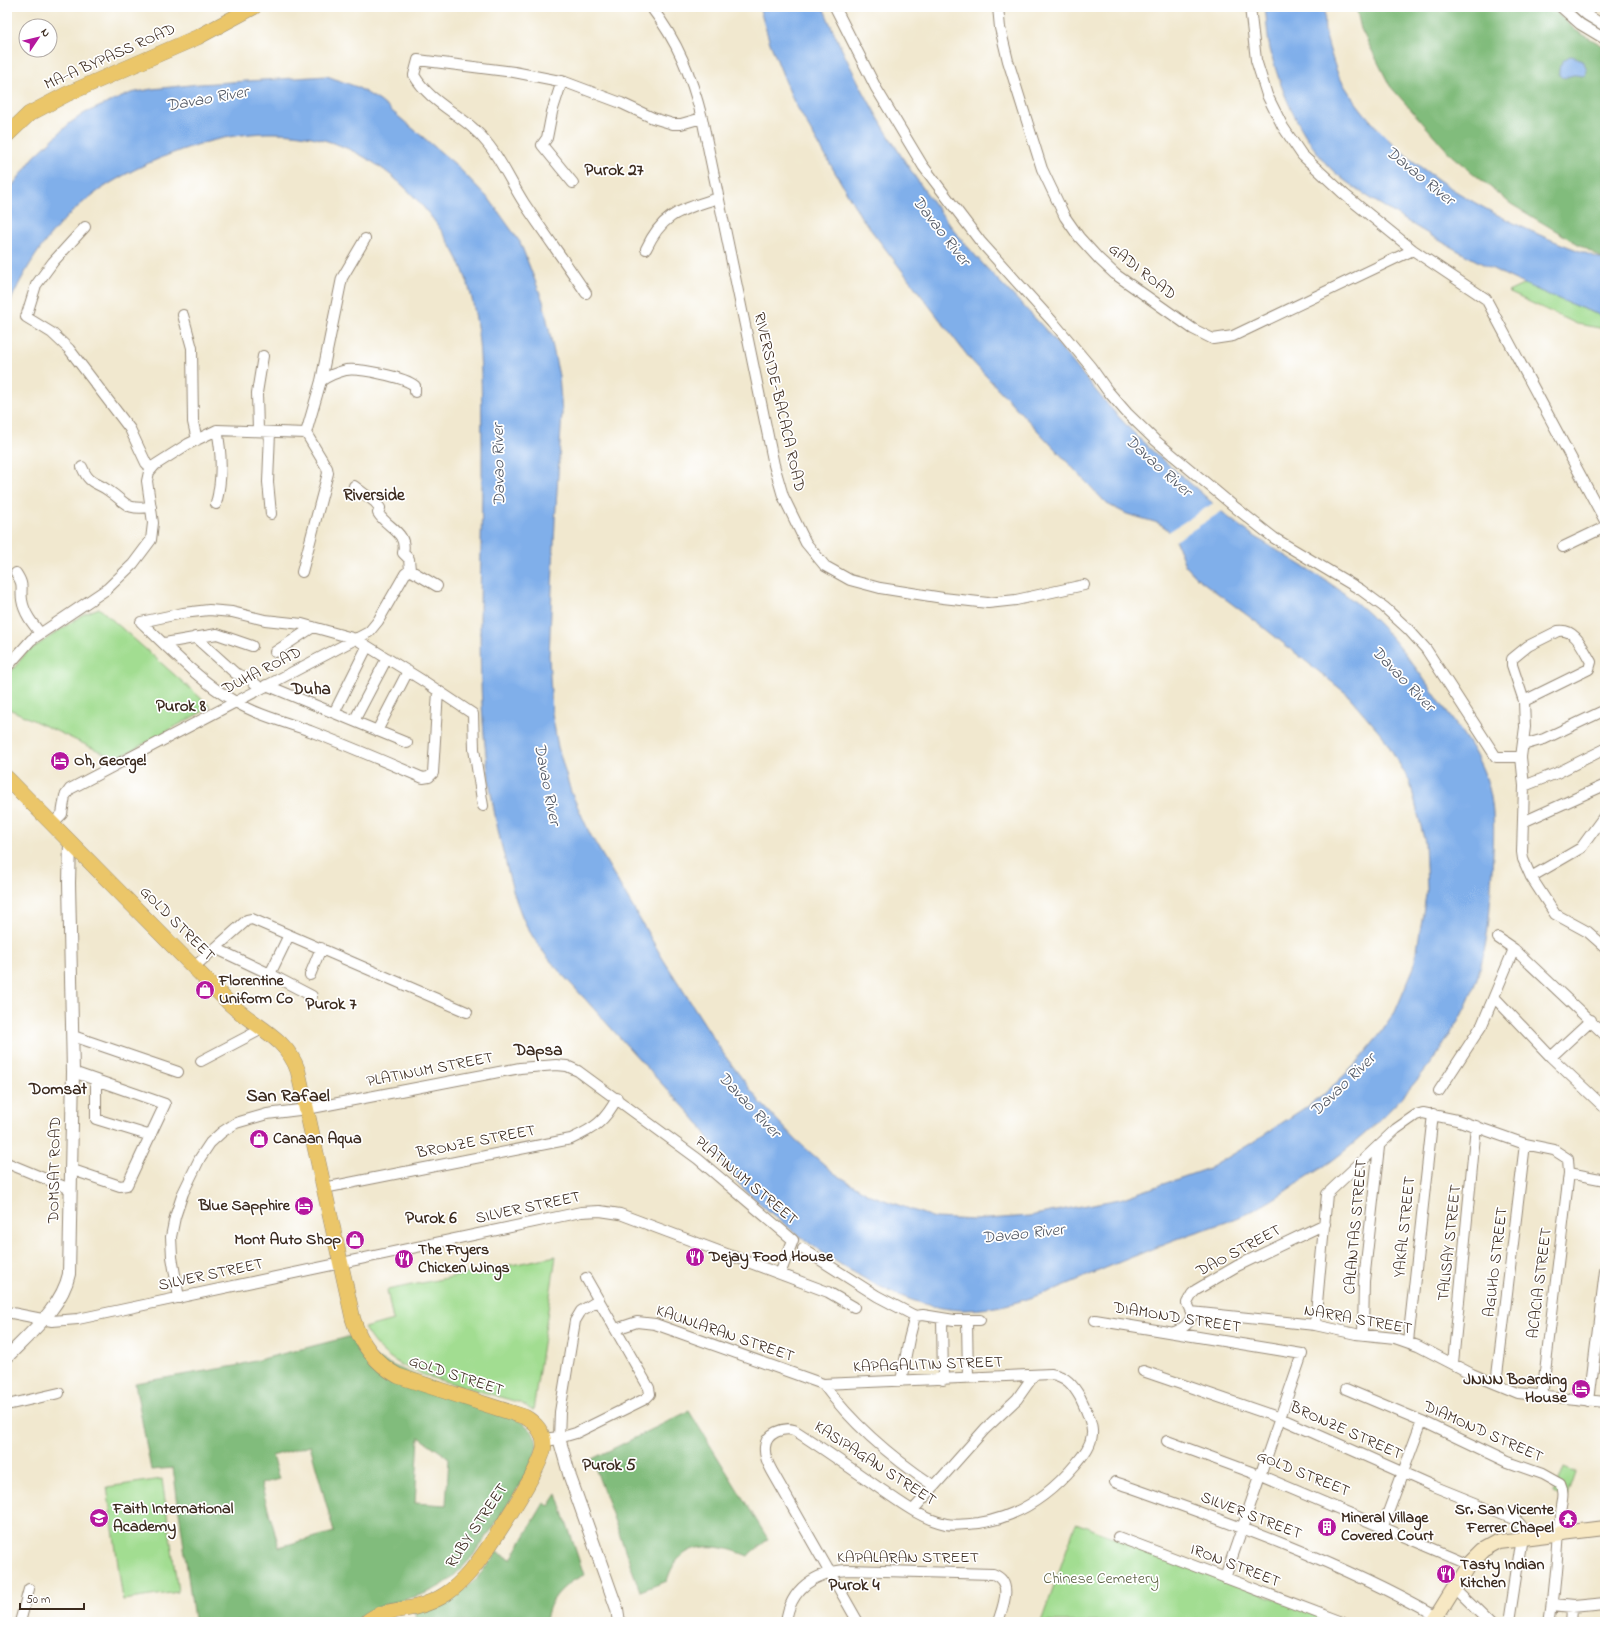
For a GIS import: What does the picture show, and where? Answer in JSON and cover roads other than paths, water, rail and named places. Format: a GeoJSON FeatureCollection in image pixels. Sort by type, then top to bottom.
{"type":"FeatureCollection","features":[{"type":"Feature","properties":{"kind":"main road","name":"MA-A BYPASS ROAD"},"geometry":{"type":"LineString","coordinates":[[7,135],[29,114],[67,94],[198,37],[254,7]]}},
{"type":"Feature","properties":{"kind":"main road","name":"GOLD STREET"},"geometry":{"type":"LineString","coordinates":[[7,778],[236,1010],[280,1041],[291,1054],[298,1071],[307,1108],[356,1330],[366,1347],[392,1372],[414,1382],[525,1417],[537,1426],[544,1440]]}},
{"type":"Feature","properties":{"kind":"main road","name":"RUBY STREET"},"geometry":{"type":"LineString","coordinates":[[367,1622],[380,1614],[415,1608],[438,1599],[458,1584],[468,1574],[492,1541],[535,1470],[543,1454],[544,1440]]}},
{"type":"Feature","properties":{"kind":"main road"},"geometry":{"type":"LineString","coordinates":[[1435,1620],[1469,1564],[1475,1556],[1490,1545],[1503,1540],[1524,1536],[1605,1528]]}},
{"type":"Feature","properties":{"kind":"street","name":"RIVERSIDE-BACACA ROAD"},"geometry":{"type":"LineString","coordinates":[[652,7],[676,44],[686,64],[702,118],[778,480],[798,530],[815,556],[837,574],[862,584],[974,602],[1001,602],[1016,600],[1084,585]]}},
{"type":"Feature","properties":{"kind":"street"},"geometry":{"type":"LineString","coordinates":[[835,7],[876,88],[923,166],[980,241],[1053,322],[1128,413],[1207,485],[1274,538],[1361,590],[1384,606],[1426,649],[1496,757],[1521,757]]}},
{"type":"Feature","properties":{"kind":"street","name":"GADI ROAD"},"geometry":{"type":"LineString","coordinates":[[998,7],[1003,41],[1023,112],[1042,169],[1065,217],[1088,248],[1110,269],[1193,329],[1213,339],[1233,336],[1413,250]]}},
{"type":"Feature","properties":{"kind":"street"},"geometry":{"type":"LineString","coordinates":[[1250,7],[1256,60],[1267,95],[1283,127],[1302,155],[1345,195],[1413,250],[1481,295],[1490,304],[1605,521]]}},
{"type":"Feature","properties":{"kind":"street"},"geometry":{"type":"LineString","coordinates":[[1561,7],[1580,24],[1605,39]]}},
{"type":"Feature","properties":{"kind":"street"},"geometry":{"type":"LineString","coordinates":[[1578,7],[1587,15],[1605,26]]}},
{"type":"Feature","properties":{"kind":"street"},"geometry":{"type":"LineString","coordinates":[[586,293],[523,202],[488,143],[475,130],[439,102],[418,82],[414,75],[418,60],[514,72],[562,81],[621,103],[653,118],[673,124],[702,118]]}},
{"type":"Feature","properties":{"kind":"street"},"geometry":{"type":"LineString","coordinates":[[562,81],[552,112],[547,138],[542,145],[573,183]]}},
{"type":"Feature","properties":{"kind":"street"},"geometry":{"type":"LineString","coordinates":[[646,249],[654,234],[670,216],[682,210],[718,198]]}},
{"type":"Feature","properties":{"kind":"street"},"geometry":{"type":"LineString","coordinates":[[85,227],[53,262],[36,285],[26,317],[52,333],[69,349],[130,429],[146,463],[151,468]]}},
{"type":"Feature","properties":{"kind":"street"},"geometry":{"type":"LineString","coordinates":[[302,572],[328,473],[327,468],[306,433],[321,381],[342,278],[365,238]]}},
{"type":"Feature","properties":{"kind":"street"},"geometry":{"type":"LineString","coordinates":[[183,316],[192,348],[194,422],[197,440]]}},
{"type":"Feature","properties":{"kind":"street"},"geometry":{"type":"LineString","coordinates":[[258,431],[257,393],[262,356]]}},
{"type":"Feature","properties":{"kind":"street"},"geometry":{"type":"LineString","coordinates":[[321,381],[326,377],[348,370],[386,374],[401,378],[411,383],[415,386],[415,392]]}},
{"type":"Feature","properties":{"kind":"street"},"geometry":{"type":"LineString","coordinates":[[7,667],[23,647],[40,633],[107,589],[133,564],[153,536],[147,481],[151,468],[197,440],[217,430],[306,433]]}},
{"type":"Feature","properties":{"kind":"street"},"geometry":{"type":"LineString","coordinates":[[216,504],[220,486],[219,442],[217,430]]}},
{"type":"Feature","properties":{"kind":"street"},"geometry":{"type":"LineString","coordinates":[[270,432],[268,482],[271,514]]}},
{"type":"Feature","properties":{"kind":"street"},"geometry":{"type":"LineString","coordinates":[[82,467],[89,480],[99,487],[109,490],[125,505],[133,508],[151,507]]}},
{"type":"Feature","properties":{"kind":"street"},"geometry":{"type":"LineString","coordinates":[[354,486],[375,502],[380,508],[378,513],[380,516],[394,528],[403,539],[403,552],[409,559],[410,570],[437,586]]}},
{"type":"Feature","properties":{"kind":"street"},"geometry":{"type":"LineString","coordinates":[[1563,547],[1605,527]]}},
{"type":"Feature","properties":{"kind":"street","name":"DUHA ROAD"},"geometry":{"type":"LineString","coordinates":[[52,824],[62,814],[65,796],[70,789],[368,632],[376,625],[405,574],[410,570]]}},
{"type":"Feature","properties":{"kind":"street"},"geometry":{"type":"LineString","coordinates":[[16,573],[22,584],[22,600],[28,618],[40,633]]}},
{"type":"Feature","properties":{"kind":"street"},"geometry":{"type":"LineString","coordinates":[[438,691],[433,773],[426,778],[311,732],[261,714],[234,702],[218,691],[141,622],[183,613],[209,610],[313,627],[356,639],[470,711],[474,717],[474,748],[483,806]]}},
{"type":"Feature","properties":{"kind":"street"},"geometry":{"type":"LineString","coordinates":[[275,652],[313,627]]}},
{"type":"Feature","properties":{"kind":"street"},"geometry":{"type":"LineString","coordinates":[[1524,701],[1589,669],[1591,662],[1573,634],[1564,630],[1558,631],[1528,646],[1512,659],[1512,665],[1524,701],[1525,727],[1521,757],[1524,786],[1523,859],[1531,877],[1556,914],[1603,941]]}},
{"type":"Feature","properties":{"kind":"street"},"geometry":{"type":"LineString","coordinates":[[165,644],[195,637],[217,634],[252,646]]}},
{"type":"Feature","properties":{"kind":"street"},"geometry":{"type":"LineString","coordinates":[[195,637],[234,673],[407,743]]}},
{"type":"Feature","properties":{"kind":"street"},"geometry":{"type":"LineString","coordinates":[[334,713],[367,647]]}},
{"type":"Feature","properties":{"kind":"street"},"geometry":{"type":"LineString","coordinates":[[354,721],[386,658]]}},
{"type":"Feature","properties":{"kind":"street"},"geometry":{"type":"LineString","coordinates":[[377,731],[408,671]]}},
{"type":"Feature","properties":{"kind":"street"},"geometry":{"type":"LineString","coordinates":[[1523,745],[1544,739],[1601,712]]}},
{"type":"Feature","properties":{"kind":"street"},"geometry":{"type":"LineString","coordinates":[[1524,786],[1605,749]]}},
{"type":"Feature","properties":{"kind":"street"},"geometry":{"type":"LineString","coordinates":[[1523,822],[1605,785]]}},
{"type":"Feature","properties":{"kind":"street"},"geometry":{"type":"LineString","coordinates":[[1531,877],[1581,848],[1605,815]]}},
{"type":"Feature","properties":{"kind":"street","name":"DOMSAT ROAD"},"geometry":{"type":"LineString","coordinates":[[7,1357],[42,1320],[60,1298],[67,1284],[70,1259],[70,1169],[73,1072],[69,883],[70,842]]}},
{"type":"Feature","properties":{"kind":"street"},"geometry":{"type":"LineString","coordinates":[[194,967],[250,919],[321,948],[467,1012]]}},
{"type":"Feature","properties":{"kind":"street"},"geometry":{"type":"LineString","coordinates":[[270,974],[289,935]]}},
{"type":"Feature","properties":{"kind":"street"},"geometry":{"type":"LineString","coordinates":[[1498,938],[1514,949],[1605,1035]]}},
{"type":"Feature","properties":{"kind":"street"},"geometry":{"type":"LineString","coordinates":[[215,948],[312,996]]}},
{"type":"Feature","properties":{"kind":"street"},"geometry":{"type":"LineString","coordinates":[[310,975],[321,948]]}},
{"type":"Feature","properties":{"kind":"street"},"geometry":{"type":"LineString","coordinates":[[1439,1090],[1482,1025],[1514,949]]}},
{"type":"Feature","properties":{"kind":"street"},"geometry":{"type":"LineString","coordinates":[[1494,997],[1551,1057],[1605,1108]]}},
{"type":"Feature","properties":{"kind":"street"},"geometry":{"type":"LineString","coordinates":[[1551,1057],[1590,1020]]}},
{"type":"Feature","properties":{"kind":"street"},"geometry":{"type":"LineString","coordinates":[[201,1061],[262,1029]]}},
{"type":"Feature","properties":{"kind":"street"},"geometry":{"type":"LineString","coordinates":[[73,1036],[178,1072]]}},
{"type":"Feature","properties":{"kind":"street","name":"PLATINUM STREET"},"geometry":{"type":"LineString","coordinates":[[178,1298],[172,1257],[172,1237],[175,1217],[181,1199],[200,1158],[210,1143],[222,1132],[236,1123],[266,1114],[307,1108],[520,1068],[556,1065],[567,1066],[578,1071],[617,1098],[698,1159],[792,1240],[780,1274]]}},
{"type":"Feature","properties":{"kind":"street"},"geometry":{"type":"LineString","coordinates":[[70,1169],[125,1186],[129,1184],[165,1104],[73,1072]]}},
{"type":"Feature","properties":{"kind":"street"},"geometry":{"type":"LineString","coordinates":[[96,1080],[96,1119],[151,1136]]}},
{"type":"Feature","properties":{"kind":"street","name":"BRONZE STREET"},"geometry":{"type":"LineString","coordinates":[[324,1188],[571,1139],[602,1122],[617,1098]]}},
{"type":"Feature","properties":{"kind":"street"},"geometry":{"type":"LineString","coordinates":[[1315,1325],[1328,1194],[1396,1130],[1416,1115],[1423,1113],[1433,1114],[1476,1126],[1525,1144],[1554,1150],[1564,1155],[1569,1162],[1569,1173],[1605,1180]]}},
{"type":"Feature","properties":{"kind":"street","name":"YAKAL STREET"},"geometry":{"type":"LineString","coordinates":[[1408,1342],[1433,1114]]}},
{"type":"Feature","properties":{"kind":"street","name":"TALISAY STREET"},"geometry":{"type":"LineString","coordinates":[[1453,1363],[1476,1126]]}},
{"type":"Feature","properties":{"kind":"street","name":"AGUHO STREET"},"geometry":{"type":"LineString","coordinates":[[1496,1384],[1525,1144]]}},
{"type":"Feature","properties":{"kind":"street","name":"CALANTAS STREET"},"geometry":{"type":"LineString","coordinates":[[1363,1333],[1364,1281],[1368,1233],[1379,1146]]}},
{"type":"Feature","properties":{"kind":"street"},"geometry":{"type":"LineString","coordinates":[[7,1163],[70,1189]]}},
{"type":"Feature","properties":{"kind":"street","name":"ACACIA STREET"},"geometry":{"type":"LineString","coordinates":[[1542,1396],[1569,1173]]}},
{"type":"Feature","properties":{"kind":"street","name":"SILVER STREET"},"geometry":{"type":"LineString","coordinates":[[7,1312],[42,1320],[60,1322],[78,1320],[340,1262],[581,1212],[600,1211],[620,1214],[780,1274],[837,1296],[854,1307]]}},
{"type":"Feature","properties":{"kind":"street","name":"DAO STREET"},"geometry":{"type":"LineString","coordinates":[[1173,1333],[1182,1329],[1191,1318],[1191,1312],[1187,1303],[1196,1290],[1237,1266],[1325,1224]]}},
{"type":"Feature","properties":{"kind":"street"},"geometry":{"type":"LineString","coordinates":[[803,1249],[877,1296],[915,1316],[923,1315],[967,1321],[980,1320]]}},
{"type":"Feature","properties":{"kind":"street"},"geometry":{"type":"LineString","coordinates":[[1589,1401],[1605,1271]]}},
{"type":"Feature","properties":{"kind":"street"},"geometry":{"type":"LineString","coordinates":[[544,1440],[559,1438],[576,1433],[645,1399],[650,1394],[649,1388],[586,1278]]}},
{"type":"Feature","properties":{"kind":"street"},"geometry":{"type":"LineString","coordinates":[[599,1300],[581,1311],[575,1321],[560,1412],[559,1438],[570,1477],[617,1609],[619,1622]]}},
{"type":"Feature","properties":{"kind":"street","name":"NARRA STREET"},"geometry":{"type":"LineString","coordinates":[[1191,1312],[1315,1325],[1356,1334],[1363,1333],[1408,1342],[1518,1393],[1605,1402]]}},
{"type":"Feature","properties":{"kind":"street"},"geometry":{"type":"LineString","coordinates":[[900,1381],[915,1316]]}},
{"type":"Feature","properties":{"kind":"street"},"geometry":{"type":"LineString","coordinates":[[942,1318],[943,1380]]}},
{"type":"Feature","properties":{"kind":"street","name":"DIAMOND STREET"},"geometry":{"type":"LineString","coordinates":[[1095,1320],[1302,1354],[1280,1418]]}},
{"type":"Feature","properties":{"kind":"street"},"geometry":{"type":"LineString","coordinates":[[967,1321],[968,1378]]}},
{"type":"Feature","properties":{"kind":"street","name":"KAUNLARAN STREET"},"geometry":{"type":"LineString","coordinates":[[616,1329],[637,1322],[655,1324],[823,1384]]}},
{"type":"Feature","properties":{"kind":"street","name":"BRONZE STREET"},"geometry":{"type":"LineString","coordinates":[[1143,1371],[1280,1418],[1515,1519],[1522,1525],[1524,1536]]}},
{"type":"Feature","properties":{"kind":"street","name":"KASIPAGAN STREET"},"geometry":{"type":"LineString","coordinates":[[858,1622],[767,1462],[764,1446],[771,1436],[782,1429],[788,1428],[794,1430],[913,1510],[935,1520],[954,1525],[997,1520],[1028,1507],[1069,1472],[1085,1452],[1091,1441],[1092,1429],[1086,1409],[1078,1393],[1066,1378],[1051,1374],[1034,1375]]}},
{"type":"Feature","properties":{"kind":"street"},"geometry":{"type":"LineString","coordinates":[[913,1510],[985,1429],[1017,1399],[1034,1375]]}},
{"type":"Feature","properties":{"kind":"street","name":"KAPAGALITIN STREET"},"geometry":{"type":"LineString","coordinates":[[823,1384],[1034,1375]]}},
{"type":"Feature","properties":{"kind":"street"},"geometry":{"type":"LineString","coordinates":[[823,1384],[846,1412],[886,1451],[934,1486]]}},
{"type":"Feature","properties":{"kind":"street","name":"DIAMOND STREET"},"geometry":{"type":"LineString","coordinates":[[1346,1389],[1422,1421],[1508,1462],[1557,1481],[1563,1491],[1553,1604],[1550,1622]]}},
{"type":"Feature","properties":{"kind":"street"},"geometry":{"type":"LineString","coordinates":[[7,1405],[59,1393]]}},
{"type":"Feature","properties":{"kind":"street"},"geometry":{"type":"LineString","coordinates":[[1224,1578],[1280,1418]]}},
{"type":"Feature","properties":{"kind":"street"},"geometry":{"type":"LineString","coordinates":[[1383,1526],[1422,1421]]}},
{"type":"Feature","properties":{"kind":"street","name":"GOLD STREET"},"geometry":{"type":"LineString","coordinates":[[1167,1441],[1259,1475],[1383,1526],[1469,1564]]}},
{"type":"Feature","properties":{"kind":"street","name":"SILVER STREET"},"geometry":{"type":"LineString","coordinates":[[1115,1482],[1289,1545],[1407,1601],[1435,1620]]}},
{"type":"Feature","properties":{"kind":"street"},"geometry":{"type":"LineString","coordinates":[[1509,1622],[1524,1536]]}},
{"type":"Feature","properties":{"kind":"street","name":"IRON STREET"},"geometry":{"type":"LineString","coordinates":[[1118,1537],[1342,1622]]}},
{"type":"Feature","properties":{"kind":"street","name":"KAPALARAN STREET"},"geometry":{"type":"LineString","coordinates":[[786,1622],[791,1601],[798,1590],[811,1581],[829,1573],[848,1570],[988,1573],[998,1576],[1004,1584],[1005,1596],[998,1622]]}},
{"type":"Feature","properties":{"kind":"street"},"geometry":{"type":"LineString","coordinates":[[1455,1587],[1492,1622]]}},
{"type":"Feature","properties":{"kind":"street"},"geometry":{"type":"LineString","coordinates":[[20,1622],[28,1590]]}},
{"type":"Feature","properties":{"kind":"street"},"geometry":{"type":"LineString","coordinates":[[1553,1604],[1573,1606],[1605,1603]]}},
{"type":"Feature","properties":{"kind":"street"},"geometry":{"type":"LineString","coordinates":[[1572,1622],[1573,1606]]}},
{"type":"Feature","properties":{"kind":"water","name":"Davao River"},"geometry":{"type":"Polygon","coordinates":[[[759,7],[823,7],[868,101],[886,132],[925,192],[967,246],[1044,328],[1111,409],[1156,454],[1235,523],[1337,588],[1378,623],[1414,665],[1468,742],[1485,775],[1492,801],[1494,829],[1490,909],[1486,944],[1477,978],[1468,1002],[1455,1027],[1439,1051],[1422,1074],[1383,1117],[1331,1162],[1272,1200],[1248,1213],[1222,1224],[1164,1244],[1047,1292],[1007,1305],[966,1310],[939,1307],[910,1299],[881,1287],[853,1272],[799,1235],[747,1192],[735,1179],[695,1119],[548,958],[532,936],[520,911],[514,893],[500,839],[491,791],[485,742],[481,693],[480,644],[482,497],[481,385],[479,343],[476,322],[467,281],[458,259],[434,220],[419,202],[391,175],[362,156],[331,142],[300,135],[267,133],[233,136],[198,144],[163,157],[110,183],[68,216],[50,235],[35,257],[20,281],[7,309],[7,193],[34,157],[70,123],[85,113],[131,93],[152,89],[199,84],[327,76],[357,87],[380,101],[455,164],[490,200],[520,242],[543,301],[559,376],[562,413],[549,656],[552,713],[558,747],[571,792],[590,834],[663,959],[725,1056],[760,1102],[796,1140],[834,1173],[870,1195],[935,1218],[974,1220],[1029,1216],[1120,1199],[1212,1167],[1321,1097],[1355,1065],[1381,1033],[1395,1012],[1414,967],[1427,889],[1425,843],[1410,782],[1383,736],[1347,694],[1263,627],[1196,577],[1185,565],[1175,539],[1166,528],[1158,523],[1127,514],[1107,504],[970,359],[861,217],[793,100],[770,43],[759,7]]]}},
{"type":"Feature","properties":{"kind":"water","name":"Davao River"},"geometry":{"type":"Polygon","coordinates":[[[1265,7],[1325,7],[1325,31],[1338,75],[1362,111],[1390,141],[1421,167],[1456,191],[1492,212],[1530,231],[1605,260],[1605,317],[1547,294],[1463,254],[1409,223],[1368,197],[1335,173],[1323,160],[1305,135],[1290,108],[1270,49],[1265,7]]]}},
{"type":"Feature","properties":{"kind":"water"},"geometry":{"type":"Polygon","coordinates":[[[1570,56],[1576,57],[1583,62],[1587,71],[1585,75],[1573,75],[1563,78],[1559,75],[1561,64],[1570,56]]]}},
{"type":"Feature","properties":{"kind":"place","name":"Oh, George!"},"geometry":{"type":"Point","coordinates":[60,761]}},
{"type":"Feature","properties":{"kind":"place","name":"Florentine Uniform Co"},"geometry":{"type":"Point","coordinates":[205,990]}},
{"type":"Feature","properties":{"kind":"place","name":"Canaan Aqua"},"geometry":{"type":"Point","coordinates":[259,1139]}},
{"type":"Feature","properties":{"kind":"place","name":"Blue Sapphire"},"geometry":{"type":"Point","coordinates":[304,1206]}},
{"type":"Feature","properties":{"kind":"place","name":"Mont Auto Shop"},"geometry":{"type":"Point","coordinates":[355,1240]}},
{"type":"Feature","properties":{"kind":"place","name":"Dejay Food House"},"geometry":{"type":"Point","coordinates":[695,1257]}},
{"type":"Feature","properties":{"kind":"place","name":"The Fryers Chicken Wings"},"geometry":{"type":"Point","coordinates":[404,1259]}},
{"type":"Feature","properties":{"kind":"place","name":"JNNN Boarding House"},"geometry":{"type":"Point","coordinates":[1581,1389]}},
{"type":"Feature","properties":{"kind":"place","name":"Faith International Academy"},"geometry":{"type":"Point","coordinates":[99,1518]}},
{"type":"Feature","properties":{"kind":"place","name":"Sr. San Vicente Ferrer Chapel"},"geometry":{"type":"Point","coordinates":[1568,1519]}},
{"type":"Feature","properties":{"kind":"place","name":"Mineral Village Covered Court"},"geometry":{"type":"Point","coordinates":[1327,1527]}},
{"type":"Feature","properties":{"kind":"place","name":"Tasty Indian Kitchen"},"geometry":{"type":"Point","coordinates":[1446,1574]}},
{"type":"Feature","properties":{"kind":"district","name":"Purok 27"},"geometry":{"type":"Point","coordinates":[614,170]}},
{"type":"Feature","properties":{"kind":"district","name":"Riverside"},"geometry":{"type":"Point","coordinates":[374,495]}},
{"type":"Feature","properties":{"kind":"district","name":"Duha"},"geometry":{"type":"Point","coordinates":[311,689]}},
{"type":"Feature","properties":{"kind":"district","name":"Purok 8"},"geometry":{"type":"Point","coordinates":[181,706]}},
{"type":"Feature","properties":{"kind":"district","name":"Purok 7"},"geometry":{"type":"Point","coordinates":[331,1004]}},
{"type":"Feature","properties":{"kind":"district","name":"Dapsa"},"geometry":{"type":"Point","coordinates":[538,1050]}},
{"type":"Feature","properties":{"kind":"district","name":"Domsat"},"geometry":{"type":"Point","coordinates":[58,1089]}},
{"type":"Feature","properties":{"kind":"district","name":"San Rafael"},"geometry":{"type":"Point","coordinates":[288,1097]}},
{"type":"Feature","properties":{"kind":"district","name":"Purok 6"},"geometry":{"type":"Point","coordinates":[431,1218]}},
{"type":"Feature","properties":{"kind":"district","name":"Purok 5"},"geometry":{"type":"Point","coordinates":[609,1465]}},
{"type":"Feature","properties":{"kind":"district","name":"Purok 4"},"geometry":{"type":"Point","coordinates":[854,1585]}},
{"type":"Feature","properties":{"kind":"park label","name":"Chinese Cemetery"},"geometry":{"type":"Point","coordinates":[1101,1579]}}]}
